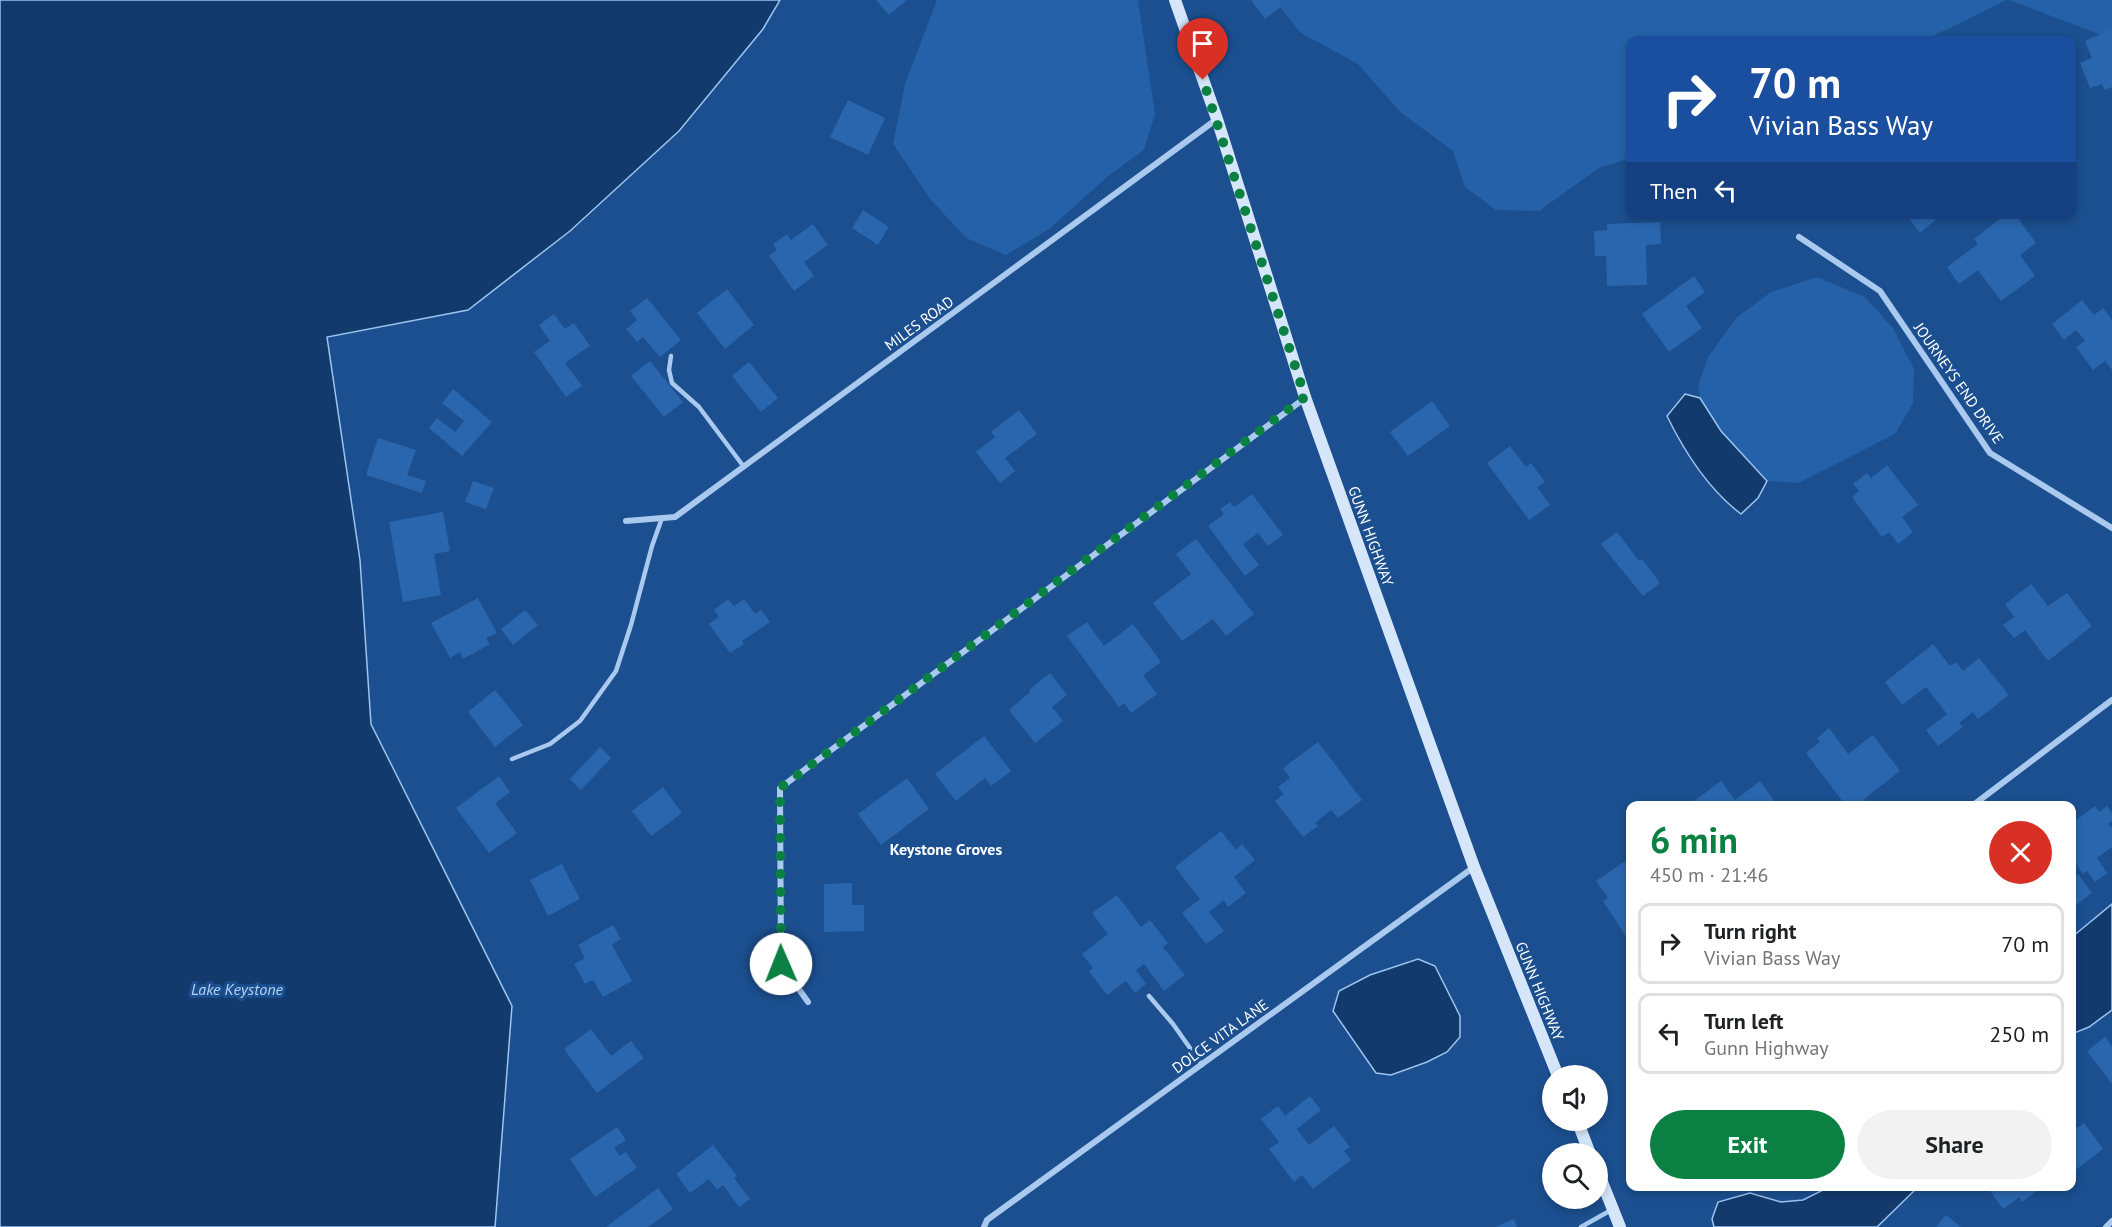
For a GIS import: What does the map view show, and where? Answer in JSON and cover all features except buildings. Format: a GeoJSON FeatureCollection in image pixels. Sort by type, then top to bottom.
{"type":"FeatureCollection","features":[{"type":"Feature","properties":{"kind":"main road","name":"GUNN HIGHWAY"},"geometry":{"type":"LineString","coordinates":[[1175,0],[1217,119],[1305,397],[1474,867],[1554,1065]]}},
{"type":"Feature","properties":{"kind":"main road"},"geometry":{"type":"LineString","coordinates":[[1608,1197],[1620,1227]]}},
{"type":"Feature","properties":{"kind":"street","name":"MILES ROAD"},"geometry":{"type":"LineString","coordinates":[[626,521],[675,518],[1217,119]]}},
{"type":"Feature","properties":{"kind":"street","name":"JOURNEYS END DRIVE"},"geometry":{"type":"LineString","coordinates":[[1799,237],[1880,291],[1990,453],[2112,528]]}},
{"type":"Feature","properties":{"kind":"street"},"geometry":{"type":"LineString","coordinates":[[808,1002],[781,964],[780,788],[1305,397]]}},
{"type":"Feature","properties":{"kind":"street"},"geometry":{"type":"LineString","coordinates":[[1979,801],[2112,700]]}},
{"type":"Feature","properties":{"kind":"street","name":"DOLCE VITA LANE"},"geometry":{"type":"LineString","coordinates":[[984,1227],[987,1220],[1474,867]]}},
{"type":"Feature","properties":{"kind":"street"},"geometry":{"type":"LineString","coordinates":[[2106,1227],[2112,1221]]}},
{"type":"Feature","properties":{"kind":"lane"},"geometry":{"type":"LineString","coordinates":[[671,356],[669,370],[672,383],[699,407],[744,467]]}},
{"type":"Feature","properties":{"kind":"lane"},"geometry":{"type":"LineString","coordinates":[[512,759],[550,744],[580,721],[616,671],[662,518]]}},
{"type":"Feature","properties":{"kind":"lane"},"geometry":{"type":"LineString","coordinates":[[1149,996],[1173,1024],[1202,1065]]}},
{"type":"Feature","properties":{"kind":"lane"},"geometry":{"type":"LineString","coordinates":[[1581,1227],[1613,1209]]}},
{"type":"Feature","properties":{"kind":"shaded area"},"geometry":{"type":"Polygon","coordinates":[[[937,0],[1138,0],[1155,114],[1144,150],[1107,177],[1049,229],[1006,255],[966,238],[931,200],[893,144],[905,84],[937,0]]]}},
{"type":"Feature","properties":{"kind":"shaded area"},"geometry":{"type":"Polygon","coordinates":[[[1274,0],[2007,0],[1933,36],[1626,36],[1626,159],[1599,168],[1539,211],[1496,210],[1465,187],[1453,151],[1400,112],[1358,64],[1301,33],[1274,0]]]}},
{"type":"Feature","properties":{"kind":"shaded area"},"geometry":{"type":"Polygon","coordinates":[[[2009,0],[2112,0],[2112,51],[2101,35],[2009,0]]]}},
{"type":"Feature","properties":{"kind":"shaded area"},"geometry":{"type":"Polygon","coordinates":[[[1817,277],[1865,297],[1893,328],[1914,369],[1913,403],[1895,434],[1798,483],[1767,481],[1721,431],[1700,398],[1698,386],[1708,357],[1736,318],[1771,292],[1817,277]]]}},
{"type":"Feature","properties":{"kind":"water","name":"Lake Keystone"},"geometry":{"type":"Polygon","coordinates":[[[0,0],[780,0],[763,29],[679,131],[570,231],[468,310],[327,337],[360,560],[371,724],[512,1006],[495,1227],[0,1227],[0,0]]]}},
{"type":"Feature","properties":{"kind":"water"},"geometry":{"type":"Polygon","coordinates":[[[1685,394],[1700,398],[1721,431],[1767,481],[1758,498],[1741,514],[1698,470],[1667,416],[1685,394]]]}},
{"type":"Feature","properties":{"kind":"water"},"geometry":{"type":"Polygon","coordinates":[[[2112,904],[2112,1010],[2089,1027],[2076,1032],[2076,934],[2112,904]]]}},
{"type":"Feature","properties":{"kind":"water"},"geometry":{"type":"Polygon","coordinates":[[[1418,959],[1435,966],[1460,1016],[1460,1037],[1447,1052],[1427,1062],[1391,1075],[1376,1073],[1333,1011],[1339,991],[1370,975],[1418,959]]]}},
{"type":"Feature","properties":{"kind":"water"},"geometry":{"type":"Polygon","coordinates":[[[1821,1191],[1914,1191],[1877,1227],[1714,1227],[1712,1219],[1718,1202],[1750,1193],[1781,1202],[1803,1200],[1821,1191]]]}},
{"type":"Feature","properties":{"kind":"district","name":"Keystone Groves"},"geometry":{"type":"Point","coordinates":[946,849]}},
{"type":"Feature","properties":{"kind":"route"},"geometry":{"type":"LineString","coordinates":[[781,964],[780,788],[1305,397],[1203,80]]}}]}
